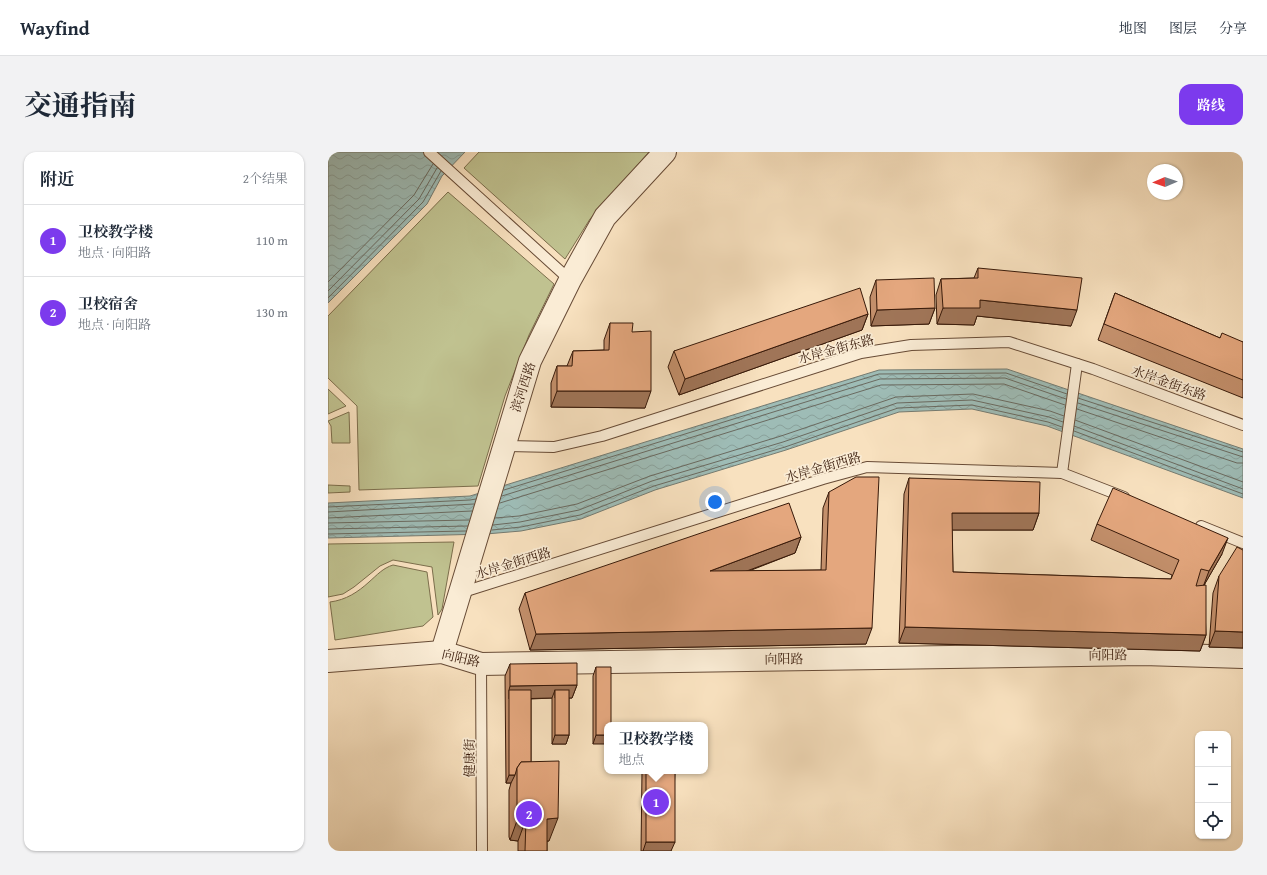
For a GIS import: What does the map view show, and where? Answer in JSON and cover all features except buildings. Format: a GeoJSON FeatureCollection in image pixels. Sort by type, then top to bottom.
{"type":"FeatureCollection","features":[{"type":"Feature","properties":{"kind":"street","name":"滨河西路"},"geometry":{"type":"LineString","coordinates":[[442,652],[530,361],[570,280],[605,217],[665,152]]}},
{"type":"Feature","properties":{"kind":"street","name":"向阳路"},"geometry":{"type":"LineString","coordinates":[[328,661],[442,652],[481,664],[1143,654],[1243,657]]}},
{"type":"Feature","properties":{"kind":"lane"},"geometry":{"type":"LineString","coordinates":[[429,152],[570,280]]}},
{"type":"Feature","properties":{"kind":"lane","name":"水岸金街东路"},"geometry":{"type":"LineString","coordinates":[[504,446],[554,447],[602,436],[861,353],[911,345],[1009,342],[1076,369],[1243,425]]}},
{"type":"Feature","properties":{"kind":"lane"},"geometry":{"type":"LineString","coordinates":[[1062,473],[1076,369]]}},
{"type":"Feature","properties":{"kind":"lane","name":"水岸金街西路"},"geometry":{"type":"LineString","coordinates":[[460,593],[822,479],[867,467],[1062,473],[1134,501]]}},
{"type":"Feature","properties":{"kind":"lane"},"geometry":{"type":"LineString","coordinates":[[1192,523],[1243,543]]}},
{"type":"Feature","properties":{"kind":"lane","name":"健康街"},"geometry":{"type":"LineString","coordinates":[[481,664],[482,851]]}},
{"type":"Feature","properties":{"kind":"green space"},"geometry":{"type":"Polygon","coordinates":[[[479,152],[649,152],[590,219],[565,259],[464,168],[479,152]]]}},
{"type":"Feature","properties":{"kind":"green space"},"geometry":{"type":"Polygon","coordinates":[[[448,192],[554,284],[529,335],[505,396],[478,486],[359,490],[357,406],[328,378],[328,316],[448,192]]]}},
{"type":"Feature","properties":{"kind":"green space"},"geometry":{"type":"Polygon","coordinates":[[[328,389],[346,406],[328,414],[328,389]]]}},
{"type":"Feature","properties":{"kind":"green space"},"geometry":{"type":"Polygon","coordinates":[[[349,412],[350,443],[332,443],[331,426],[328,421],[349,412]]]}},
{"type":"Feature","properties":{"kind":"green space"},"geometry":{"type":"Polygon","coordinates":[[[328,485],[350,486],[350,492],[328,493],[328,485]]]}},
{"type":"Feature","properties":{"kind":"green space"},"geometry":{"type":"Polygon","coordinates":[[[454,542],[442,609],[438,615],[432,567],[393,560],[380,566],[343,594],[328,597],[328,544],[454,542]]]}},
{"type":"Feature","properties":{"kind":"green space"},"geometry":{"type":"Polygon","coordinates":[[[393,565],[427,572],[433,617],[423,626],[335,640],[330,602],[351,595],[361,589],[383,570],[393,565]]]}},
{"type":"Feature","properties":{"kind":"water"},"geometry":{"type":"Polygon","coordinates":[[[328,152],[465,152],[442,176],[427,204],[328,303],[328,152]]]}},
{"type":"Feature","properties":{"kind":"water"},"geometry":{"type":"Polygon","coordinates":[[[1007,369],[1243,449],[1243,498],[1047,426],[972,409],[899,412],[786,450],[655,490],[581,519],[521,531],[486,534],[328,538],[328,503],[470,496],[879,370],[1007,369]]]}},
{"type":"Feature","properties":{"kind":"place","name":"卫校教学楼"},"geometry":{"type":"Point","coordinates":[656,802]}},
{"type":"Feature","properties":{"kind":"place","name":"卫校宿舍"},"geometry":{"type":"Point","coordinates":[529,814]}}]}
